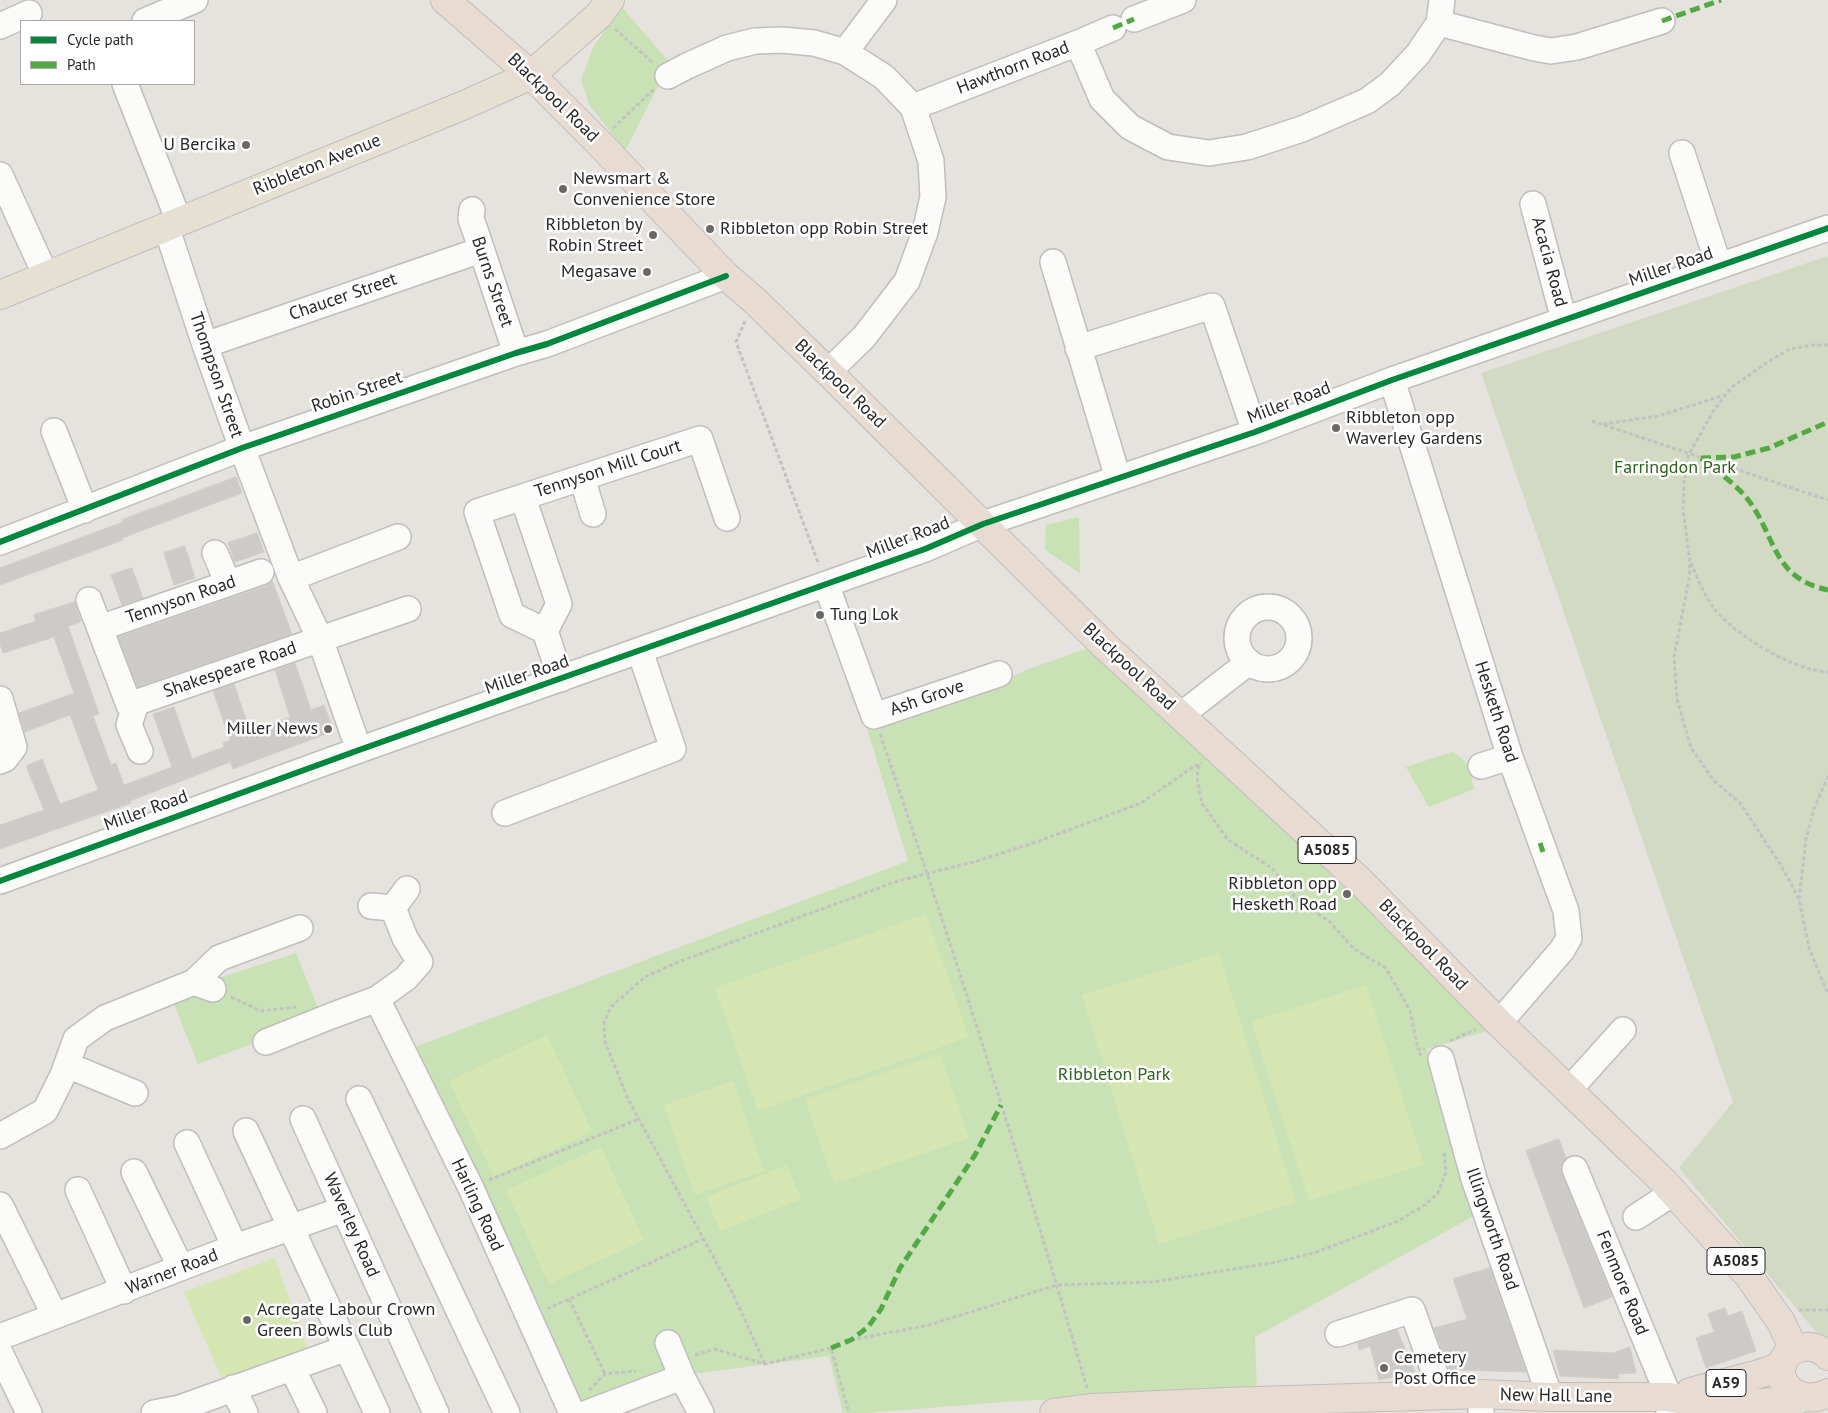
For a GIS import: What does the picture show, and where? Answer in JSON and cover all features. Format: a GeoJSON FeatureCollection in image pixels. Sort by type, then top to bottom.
{"type":"FeatureCollection","features":[{"type":"Feature","properties":{"kind":"highway","name":"Blackpool Road"},"geometry":{"type":"LineString","coordinates":[[445,0],[531,75],[726,276],[828,372],[1104,645],[1360,881],[1488,1026],[1569,1090],[1658,1176],[1748,1275],[1781,1322],[1789,1374]]}},
{"type":"Feature","properties":{"kind":"highway","name":"A59"},"geometry":{"type":"LineString","coordinates":[[1828,1356],[1820,1350],[1804,1347],[1789,1374],[1814,1401],[1828,1394]]}},
{"type":"Feature","properties":{"kind":"highway","name":"New Hall Lane"},"geometry":{"type":"LineString","coordinates":[[1669,1405],[1759,1374],[1789,1374]]}},
{"type":"Feature","properties":{"kind":"highway"},"geometry":{"type":"LineString","coordinates":[[1762,1408],[1770,1390],[1789,1374]]}},
{"type":"Feature","properties":{"kind":"highway","name":"New Hall Lane"},"geometry":{"type":"LineString","coordinates":[[1054,1413],[1093,1408],[1121,1410],[1341,1406],[1443,1396],[1481,1404],[1565,1402],[1669,1405],[1688,1401],[1762,1408]]}},
{"type":"Feature","properties":{"kind":"main road","name":"Ribbleton Avenue"},"geometry":{"type":"LineString","coordinates":[[0,295],[452,110],[531,75],[605,8]]}},
{"type":"Feature","properties":{"kind":"street"},"geometry":{"type":"LineString","coordinates":[[147,20],[195,0]]}},
{"type":"Feature","properties":{"kind":"street"},"geometry":{"type":"LineString","coordinates":[[845,52],[884,0]]}},
{"type":"Feature","properties":{"kind":"street","name":"Hawthorn Road"},"geometry":{"type":"LineString","coordinates":[[913,107],[1183,0]]}},
{"type":"Feature","properties":{"kind":"street"},"geometry":{"type":"LineString","coordinates":[[1078,43],[1102,100],[1130,127],[1168,147],[1209,153],[1247,146],[1302,129],[1367,101],[1390,84],[1418,54],[1441,11],[1534,48],[1551,51],[1577,47],[1662,21]]}},
{"type":"Feature","properties":{"kind":"street"},"geometry":{"type":"LineString","coordinates":[[0,26],[29,13]]}},
{"type":"Feature","properties":{"kind":"street"},"geometry":{"type":"LineString","coordinates":[[668,76],[727,48],[755,41],[782,40],[814,43],[845,52],[884,78],[913,107],[931,161],[932,196],[925,232],[907,281],[864,337],[828,372]]}},
{"type":"Feature","properties":{"kind":"street","name":"Thompson Street"},"geometry":{"type":"LineString","coordinates":[[125,85],[173,224],[205,345],[291,578],[320,639],[359,750]]}},
{"type":"Feature","properties":{"kind":"street"},"geometry":{"type":"LineString","coordinates":[[1682,153],[1719,266]]}},
{"type":"Feature","properties":{"kind":"street"},"geometry":{"type":"LineString","coordinates":[[1,181],[46,276]]}},
{"type":"Feature","properties":{"kind":"street","name":"Acacia Road"},"geometry":{"type":"LineString","coordinates":[[1533,204],[1564,320]]}},
{"type":"Feature","properties":{"kind":"street","name":"Burns Street"},"geometry":{"type":"LineString","coordinates":[[472,210],[471,219],[516,353]]}},
{"type":"Feature","properties":{"kind":"street","name":"Miller Road"},"geometry":{"type":"LineString","coordinates":[[0,880],[925,549],[983,524],[1256,432],[1392,380],[1828,228]]}},
{"type":"Feature","properties":{"kind":"street","name":"Chaucer Street"},"geometry":{"type":"LineString","coordinates":[[205,345],[481,250]]}},
{"type":"Feature","properties":{"kind":"street"},"geometry":{"type":"LineString","coordinates":[[1053,262],[1118,478]]}},
{"type":"Feature","properties":{"kind":"street","name":"Robin Street"},"geometry":{"type":"LineString","coordinates":[[0,542],[242,448],[516,353],[548,344],[726,276]]}},
{"type":"Feature","properties":{"kind":"street"},"geometry":{"type":"LineString","coordinates":[[1078,348],[1212,306],[1256,432]]}},
{"type":"Feature","properties":{"kind":"street","name":"Hesketh Road"},"geometry":{"type":"LineString","coordinates":[[1392,380],[1510,757],[1566,911],[1569,938],[1562,950],[1488,1026]]}},
{"type":"Feature","properties":{"kind":"street"},"geometry":{"type":"LineString","coordinates":[[54,431],[85,510]]}},
{"type":"Feature","properties":{"kind":"street","name":"Tennyson Mill Court"},"geometry":{"type":"LineString","coordinates":[[523,498],[558,604],[545,631],[512,615],[477,512],[700,439],[727,518]]}},
{"type":"Feature","properties":{"kind":"street"},"geometry":{"type":"LineString","coordinates":[[582,478],[593,514]]}},
{"type":"Feature","properties":{"kind":"street"},"geometry":{"type":"LineString","coordinates":[[291,578],[398,537]]}},
{"type":"Feature","properties":{"kind":"street"},"geometry":{"type":"LineString","coordinates":[[215,553],[228,583]]}},
{"type":"Feature","properties":{"kind":"street","name":"Tennyson Road"},"geometry":{"type":"LineString","coordinates":[[100,628],[261,572]]}},
{"type":"Feature","properties":{"kind":"street","name":"Ash Grove"},"geometry":{"type":"LineString","coordinates":[[826,584],[874,716],[999,674]]}},
{"type":"Feature","properties":{"kind":"street"},"geometry":{"type":"LineString","coordinates":[[89,600],[129,705],[136,703]]}},
{"type":"Feature","properties":{"kind":"street","name":"Shakespeare Road"},"geometry":{"type":"LineString","coordinates":[[136,703],[408,609]]}},
{"type":"Feature","properties":{"kind":"street"},"geometry":{"type":"LineString","coordinates":[[545,631],[561,679]]}},
{"type":"Feature","properties":{"kind":"street"},"geometry":{"type":"LineString","coordinates":[[505,812],[673,749],[640,651]]}},
{"type":"Feature","properties":{"kind":"street"},"geometry":{"type":"LineString","coordinates":[[1181,715],[1249,662]]}},
{"type":"Feature","properties":{"kind":"street"},"geometry":{"type":"LineString","coordinates":[[0,699],[7,754]]}},
{"type":"Feature","properties":{"kind":"street"},"geometry":{"type":"LineString","coordinates":[[136,703],[129,725],[140,751]]}},
{"type":"Feature","properties":{"kind":"street"},"geometry":{"type":"LineString","coordinates":[[1480,766],[1510,757]]}},
{"type":"Feature","properties":{"kind":"street"},"geometry":{"type":"LineString","coordinates":[[266,1042],[385,993],[406,978],[420,962],[428,961],[407,942],[390,901]]}},
{"type":"Feature","properties":{"kind":"street"},"geometry":{"type":"LineString","coordinates":[[0,1136],[45,1112],[67,1065],[76,1039],[104,1018],[204,986],[219,958],[300,928]]}},
{"type":"Feature","properties":{"kind":"street","name":"Harling Road"},"geometry":{"type":"LineString","coordinates":[[385,993],[572,1413]]}},
{"type":"Feature","properties":{"kind":"street"},"geometry":{"type":"LineString","coordinates":[[1569,1090],[1623,1030]]}},
{"type":"Feature","properties":{"kind":"street","name":"Illingworth Road"},"geometry":{"type":"LineString","coordinates":[[1435,1052],[1474,1179],[1565,1402]]}},
{"type":"Feature","properties":{"kind":"street"},"geometry":{"type":"LineString","coordinates":[[67,1065],[135,1093]]}},
{"type":"Feature","properties":{"kind":"street"},"geometry":{"type":"LineString","coordinates":[[359,1098],[507,1413]]}},
{"type":"Feature","properties":{"kind":"street","name":"Waverley Road"},"geometry":{"type":"LineString","coordinates":[[303,1119],[436,1413]]}},
{"type":"Feature","properties":{"kind":"street"},"geometry":{"type":"LineString","coordinates":[[246,1131],[377,1413]]}},
{"type":"Feature","properties":{"kind":"street"},"geometry":{"type":"LineString","coordinates":[[187,1143],[235,1247]]}},
{"type":"Feature","properties":{"kind":"street","name":"Fenmore Road"},"geometry":{"type":"LineString","coordinates":[[1575,1169],[1669,1405]]}},
{"type":"Feature","properties":{"kind":"street"},"geometry":{"type":"LineString","coordinates":[[134,1172],[181,1268]]}},
{"type":"Feature","properties":{"kind":"street"},"geometry":{"type":"LineString","coordinates":[[78,1190],[124,1290]]}},
{"type":"Feature","properties":{"kind":"street"},"geometry":{"type":"LineString","coordinates":[[1636,1217],[1673,1193]]}},
{"type":"Feature","properties":{"kind":"street"},"geometry":{"type":"LineString","coordinates":[[0,1205],[55,1316]]}},
{"type":"Feature","properties":{"kind":"street","name":"Warner Road"},"geometry":{"type":"LineString","coordinates":[[0,1337],[235,1247],[344,1209]]}},
{"type":"Feature","properties":{"kind":"street"},"geometry":{"type":"LineString","coordinates":[[1338,1334],[1412,1310],[1443,1396]]}},
{"type":"Feature","properties":{"kind":"street"},"geometry":{"type":"LineString","coordinates":[[668,1344],[682,1377],[701,1413]]}},
{"type":"Feature","properties":{"kind":"street"},"geometry":{"type":"LineString","coordinates":[[154,1413],[181,1410],[233,1388],[347,1348]]}},
{"type":"Feature","properties":{"kind":"street"},"geometry":{"type":"LineString","coordinates":[[0,1353],[29,1413]]}},
{"type":"Feature","properties":{"kind":"street"},"geometry":{"type":"LineString","coordinates":[[292,1368],[314,1413]]}},
{"type":"Feature","properties":{"kind":"street"},"geometry":{"type":"LineString","coordinates":[[587,1413],[682,1377]]}},
{"type":"Feature","properties":{"kind":"street"},"geometry":{"type":"LineString","coordinates":[[233,1388],[245,1413]]}},
{"type":"Feature","properties":{"kind":"path"},"geometry":{"type":"LineString","coordinates":[[598,142],[668,76],[605,8]]}},
{"type":"Feature","properties":{"kind":"path"},"geometry":{"type":"LineString","coordinates":[[754,301],[736,342],[826,584]]}},
{"type":"Feature","properties":{"kind":"path"},"geometry":{"type":"LineString","coordinates":[[1828,344],[1790,349],[1732,387],[1714,410],[1689,454],[1685,464],[1683,510],[1690,560],[1689,578],[1674,657],[1677,699],[1691,748],[1714,781],[1740,803],[1782,867],[1799,899],[1810,948],[1828,994]]}},
{"type":"Feature","properties":{"kind":"path"},"geometry":{"type":"LineString","coordinates":[[1602,424],[1658,416],[1726,395]]}},
{"type":"Feature","properties":{"kind":"path"},"geometry":{"type":"LineString","coordinates":[[1592,421],[1828,500]]}},
{"type":"Feature","properties":{"kind":"path"},"geometry":{"type":"LineString","coordinates":[[1690,560],[1712,606],[1747,638],[1789,661],[1827,673]]}},
{"type":"Feature","properties":{"kind":"path"},"geometry":{"type":"LineString","coordinates":[[874,716],[928,874],[1057,1285],[1093,1408]]}},
{"type":"Feature","properties":{"kind":"path"},"geometry":{"type":"LineString","coordinates":[[849,1413],[832,1348],[765,1364],[731,1290],[628,1099],[605,1042],[604,1023],[611,1008],[645,977],[678,962],[898,881],[977,862],[1141,803],[1193,767],[1206,762]]}},
{"type":"Feature","properties":{"kind":"path"},"geometry":{"type":"LineString","coordinates":[[1199,765],[1197,777],[1202,803],[1228,840],[1272,868],[1299,902],[1329,921],[1354,949],[1386,968],[1410,1011],[1418,1049]]}},
{"type":"Feature","properties":{"kind":"path"},"geometry":{"type":"LineString","coordinates":[[1799,899],[1806,839],[1814,809],[1828,776]]}},
{"type":"Feature","properties":{"kind":"path"},"geometry":{"type":"LineString","coordinates":[[204,986],[261,1010],[294,1006],[331,1016]]}},
{"type":"Feature","properties":{"kind":"path"},"geometry":{"type":"LineString","coordinates":[[1418,1049],[1435,1052],[1488,1026]]}},
{"type":"Feature","properties":{"kind":"path"},"geometry":{"type":"LineString","coordinates":[[1418,1049],[1435,1052]]}},
{"type":"Feature","properties":{"kind":"path"},"geometry":{"type":"LineString","coordinates":[[471,1188],[639,1119]]}},
{"type":"Feature","properties":{"kind":"path"},"geometry":{"type":"LineString","coordinates":[[851,1340],[929,1325],[1057,1285],[1152,1282],[1272,1263],[1314,1253],[1398,1221],[1425,1205],[1438,1193],[1446,1172],[1444,1153]]}},
{"type":"Feature","properties":{"kind":"path"},"geometry":{"type":"LineString","coordinates":[[529,1317],[703,1239]]}},
{"type":"Feature","properties":{"kind":"path"},"geometry":{"type":"LineString","coordinates":[[569,1300],[605,1374]]}},
{"type":"Feature","properties":{"kind":"path"},"geometry":{"type":"LineString","coordinates":[[1781,1322],[1797,1310],[1828,1310]]}},
{"type":"Feature","properties":{"kind":"green space"},"geometry":{"type":"Polygon","coordinates":[[[621,6],[670,63],[625,151],[589,104],[581,80],[593,48],[621,6]]]}},
{"type":"Feature","properties":{"kind":"green space","name":"Farringdon Park"},"geometry":{"type":"Polygon","coordinates":[[[1828,256],[1828,1341],[1816,1332],[1679,1168],[1733,1102],[1481,373],[1828,256]]]}},
{"type":"Feature","properties":{"kind":"green space"},"geometry":{"type":"Polygon","coordinates":[[[1079,517],[1080,573],[1045,550],[1046,525],[1079,517]]]}},
{"type":"Feature","properties":{"kind":"green space","name":"Ribbleton Park"},"geometry":{"type":"Polygon","coordinates":[[[1088,648],[1213,759],[1447,981],[1490,1030],[1427,1049],[1471,1186],[1472,1217],[1255,1337],[1257,1387],[843,1413],[829,1356],[670,1377],[578,1410],[412,1048],[908,861],[867,729],[968,696],[1029,669],[1088,648]]]}},
{"type":"Feature","properties":{"kind":"green space"},"geometry":{"type":"Polygon","coordinates":[[[1452,752],[1466,763],[1474,789],[1429,807],[1406,767],[1452,752]]]}},
{"type":"Feature","properties":{"kind":"green space"},"geometry":{"type":"Polygon","coordinates":[[[926,914],[969,1037],[758,1111],[715,988],[926,914]]]}},
{"type":"Feature","properties":{"kind":"green space"},"geometry":{"type":"Polygon","coordinates":[[[296,953],[322,1018],[198,1064],[170,994],[296,953]]]}},
{"type":"Feature","properties":{"kind":"green space"},"geometry":{"type":"Polygon","coordinates":[[[1219,953],[1296,1202],[1159,1244],[1082,995],[1219,953]]]}},
{"type":"Feature","properties":{"kind":"green space"},"geometry":{"type":"Polygon","coordinates":[[[1366,985],[1424,1164],[1309,1201],[1251,1022],[1366,985]]]}},
{"type":"Feature","properties":{"kind":"green space"},"geometry":{"type":"Polygon","coordinates":[[[547,1035],[592,1131],[494,1177],[449,1081],[547,1035]]]}},
{"type":"Feature","properties":{"kind":"green space"},"geometry":{"type":"Polygon","coordinates":[[[940,1054],[969,1138],[834,1184],[805,1099],[940,1054]]]}},
{"type":"Feature","properties":{"kind":"green space"},"geometry":{"type":"Polygon","coordinates":[[[733,1081],[764,1171],[695,1195],[679,1150],[738,1129],[679,1149],[664,1105],[733,1081]]]}},
{"type":"Feature","properties":{"kind":"green space"},"geometry":{"type":"Polygon","coordinates":[[[601,1147],[644,1240],[549,1284],[506,1190],[601,1147]]]}},
{"type":"Feature","properties":{"kind":"green space"},"geometry":{"type":"Polygon","coordinates":[[[787,1165],[801,1199],[720,1231],[706,1197],[787,1165]]]}},
{"type":"Feature","properties":{"kind":"green space","name":"Acregate Labour Crown Green Bowls Club"},"geometry":{"type":"Polygon","coordinates":[[[275,1258],[307,1348],[222,1379],[184,1292],[275,1258]]]}},
{"type":"Feature","properties":{"kind":"building"},"geometry":{"type":"Polygon","coordinates":[[[236,477],[242,493],[122,538],[123,540],[0,585],[0,568],[236,477]]]}},
{"type":"Feature","properties":{"kind":"building"},"geometry":{"type":"Polygon","coordinates":[[[257,533],[264,552],[235,562],[228,543],[257,533]]]}},
{"type":"Feature","properties":{"kind":"building"},"geometry":{"type":"Polygon","coordinates":[[[185,546],[195,578],[174,585],[164,553],[185,546]]]}},
{"type":"Feature","properties":{"kind":"building"},"geometry":{"type":"Polygon","coordinates":[[[132,568],[143,598],[122,605],[111,575],[132,568]]]}},
{"type":"Feature","properties":{"kind":"building"},"geometry":{"type":"Polygon","coordinates":[[[272,580],[292,634],[137,687],[118,637],[266,586],[272,580]]]}},
{"type":"Feature","properties":{"kind":"building"},"geometry":{"type":"Polygon","coordinates":[[[75,602],[81,622],[68,626],[99,714],[93,716],[111,765],[116,763],[124,785],[172,767],[153,714],[174,707],[192,759],[224,747],[223,743],[230,740],[213,691],[234,684],[250,732],[290,717],[275,670],[295,663],[311,710],[324,705],[334,731],[233,769],[230,762],[130,801],[131,803],[0,849],[0,825],[44,810],[26,766],[42,759],[60,804],[98,790],[70,715],[25,732],[19,713],[74,693],[54,637],[3,653],[0,644],[0,633],[36,621],[34,615],[75,602]]]}},
{"type":"Feature","properties":{"kind":"building"},"geometry":{"type":"Polygon","coordinates":[[[1559,1139],[1566,1158],[1561,1167],[1562,1174],[1612,1297],[1584,1308],[1526,1151],[1559,1139]]]}},
{"type":"Feature","properties":{"kind":"building"},"geometry":{"type":"Polygon","coordinates":[[[1490,1268],[1526,1372],[1449,1370],[1434,1328],[1467,1319],[1453,1279],[1490,1268]]]}},
{"type":"Feature","properties":{"kind":"building"},"geometry":{"type":"Polygon","coordinates":[[[1725,1308],[1728,1316],[1742,1311],[1756,1351],[1706,1368],[1696,1338],[1714,1332],[1708,1314],[1725,1308]]]}},
{"type":"Feature","properties":{"kind":"building"},"geometry":{"type":"Polygon","coordinates":[[[1397,1330],[1415,1372],[1379,1380],[1370,1346],[1359,1350],[1357,1343],[1397,1330]]]}},
{"type":"Feature","properties":{"kind":"building"},"geometry":{"type":"Polygon","coordinates":[[[1630,1347],[1636,1373],[1618,1374],[1619,1379],[1560,1376],[1553,1350],[1613,1353],[1630,1347]]]}},
{"type":"Feature","properties":{"kind":"marked path"},"geometry":{"type":"LineString","coordinates":[[1662,21],[1721,0]]}},
{"type":"Feature","properties":{"kind":"marked path"},"geometry":{"type":"LineString","coordinates":[[1113,28],[1134,19]]}},
{"type":"Feature","properties":{"kind":"marked path"},"geometry":{"type":"LineString","coordinates":[[1701,458],[1734,457],[1769,448],[1828,422]]}},
{"type":"Feature","properties":{"kind":"marked path"},"geometry":{"type":"LineString","coordinates":[[1701,458],[1745,496],[1755,510],[1784,564],[1795,575],[1809,584],[1828,590]]}},
{"type":"Feature","properties":{"kind":"marked path"},"geometry":{"type":"LineString","coordinates":[[1540,843],[1543,852]]}},
{"type":"Feature","properties":{"kind":"marked path"},"geometry":{"type":"LineString","coordinates":[[831,1348],[851,1340],[868,1327],[881,1309],[900,1268],[975,1155],[1001,1105]]}},
{"type":"Feature","properties":{"kind":"cycle path"},"geometry":{"type":"LineString","coordinates":[[0,881],[359,750],[925,549],[983,524],[1255,432],[1392,380],[1828,228]]}},
{"type":"Feature","properties":{"kind":"cycle path"},"geometry":{"type":"LineString","coordinates":[[0,542],[242,448],[547,344],[726,276]]}},
{"type":"Feature","properties":{"kind":"place","name":"U Bercika"},"geometry":{"type":"Point","coordinates":[246,145]}},
{"type":"Feature","properties":{"kind":"place","name":"Newsmart & Convenience Store"},"geometry":{"type":"Point","coordinates":[563,189]}},
{"type":"Feature","properties":{"kind":"place","name":"Ribbleton opp Robin Street"},"geometry":{"type":"Point","coordinates":[710,229]}},
{"type":"Feature","properties":{"kind":"place","name":"Ribbleton by Robin Street"},"geometry":{"type":"Point","coordinates":[653,235]}},
{"type":"Feature","properties":{"kind":"place","name":"Megasave"},"geometry":{"type":"Point","coordinates":[647,272]}},
{"type":"Feature","properties":{"kind":"place","name":"Ribbleton opp Waverley Gardens"},"geometry":{"type":"Point","coordinates":[1336,428]}},
{"type":"Feature","properties":{"kind":"place","name":"Tung Lok"},"geometry":{"type":"Point","coordinates":[820,615]}},
{"type":"Feature","properties":{"kind":"place","name":"Miller News"},"geometry":{"type":"Point","coordinates":[328,729]}},
{"type":"Feature","properties":{"kind":"place","name":"Ribbleton opp Hesketh Road"},"geometry":{"type":"Point","coordinates":[1347,894]}},
{"type":"Feature","properties":{"kind":"place","name":"Acregate Labour Crown Green Bowls Club"},"geometry":{"type":"Point","coordinates":[247,1320]}},
{"type":"Feature","properties":{"kind":"place","name":"Cemetery Post Office"},"geometry":{"type":"Point","coordinates":[1384,1368]}}]}
